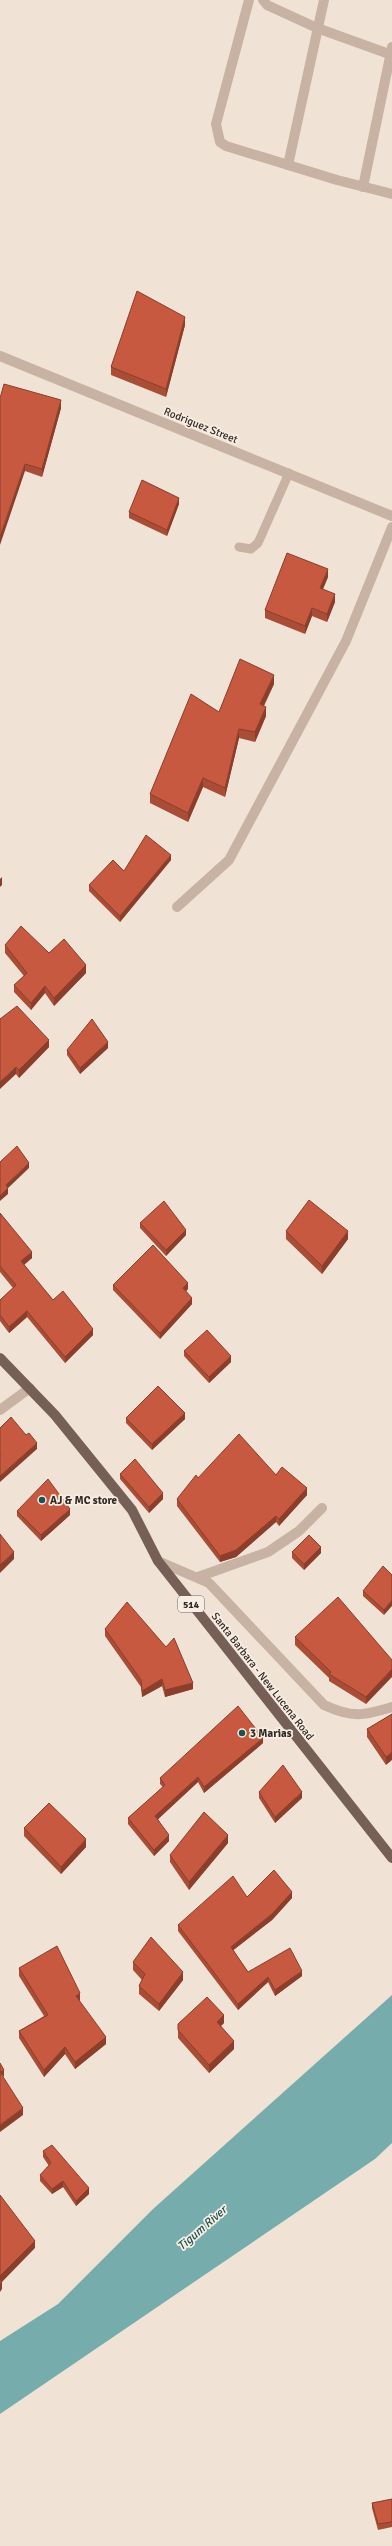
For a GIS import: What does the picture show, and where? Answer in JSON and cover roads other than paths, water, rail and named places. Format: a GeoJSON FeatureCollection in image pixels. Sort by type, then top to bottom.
{"type":"FeatureCollection","features":[{"type":"Feature","properties":{"kind":"main road","name":"Santa Barbara - New Lucena Road"},"geometry":{"type":"LineString","coordinates":[[0,1358],[55,1415],[132,1510],[158,1561],[392,1858]]}},
{"type":"Feature","properties":{"kind":"street"},"geometry":{"type":"LineString","coordinates":[[249,0],[216,124],[218,138],[226,146],[363,187],[392,194]]}},
{"type":"Feature","properties":{"kind":"street"},"geometry":{"type":"LineString","coordinates":[[263,0],[267,5],[317,28],[391,52],[363,187]]}},
{"type":"Feature","properties":{"kind":"street"},"geometry":{"type":"LineString","coordinates":[[288,165],[324,0]]}},
{"type":"Feature","properties":{"kind":"street","name":"Rodriguez Street"},"geometry":{"type":"LineString","coordinates":[[0,356],[392,516]]}},
{"type":"Feature","properties":{"kind":"street"},"geometry":{"type":"LineString","coordinates":[[177,907],[229,860],[346,641],[392,527]]}},
{"type":"Feature","properties":{"kind":"street"},"geometry":{"type":"LineString","coordinates":[[0,1410],[30,1388]]}},
{"type":"Feature","properties":{"kind":"street"},"geometry":{"type":"LineString","coordinates":[[198,1577],[268,1552],[299,1531],[322,1508]]}},
{"type":"Feature","properties":{"kind":"street"},"geometry":{"type":"LineString","coordinates":[[158,1561],[198,1577],[208,1583],[324,1705],[346,1715],[372,1714],[392,1707]]}},
{"type":"Feature","properties":{"kind":"lane"},"geometry":{"type":"LineString","coordinates":[[239,547],[251,549],[258,542],[289,473]]}},
{"type":"Feature","properties":{"kind":"water","name":"Tigum River"},"geometry":{"type":"Polygon","coordinates":[[[392,1995],[392,2143],[375,2159],[0,2414],[0,2341],[58,2304],[153,2209],[392,1995]]]}},
{"type":"Feature","properties":{"kind":"place","name":"AJ & MC store"},"geometry":{"type":"Point","coordinates":[42,1500]}},
{"type":"Feature","properties":{"kind":"place","name":"3 Marias"},"geometry":{"type":"Point","coordinates":[242,1733]}}]}
